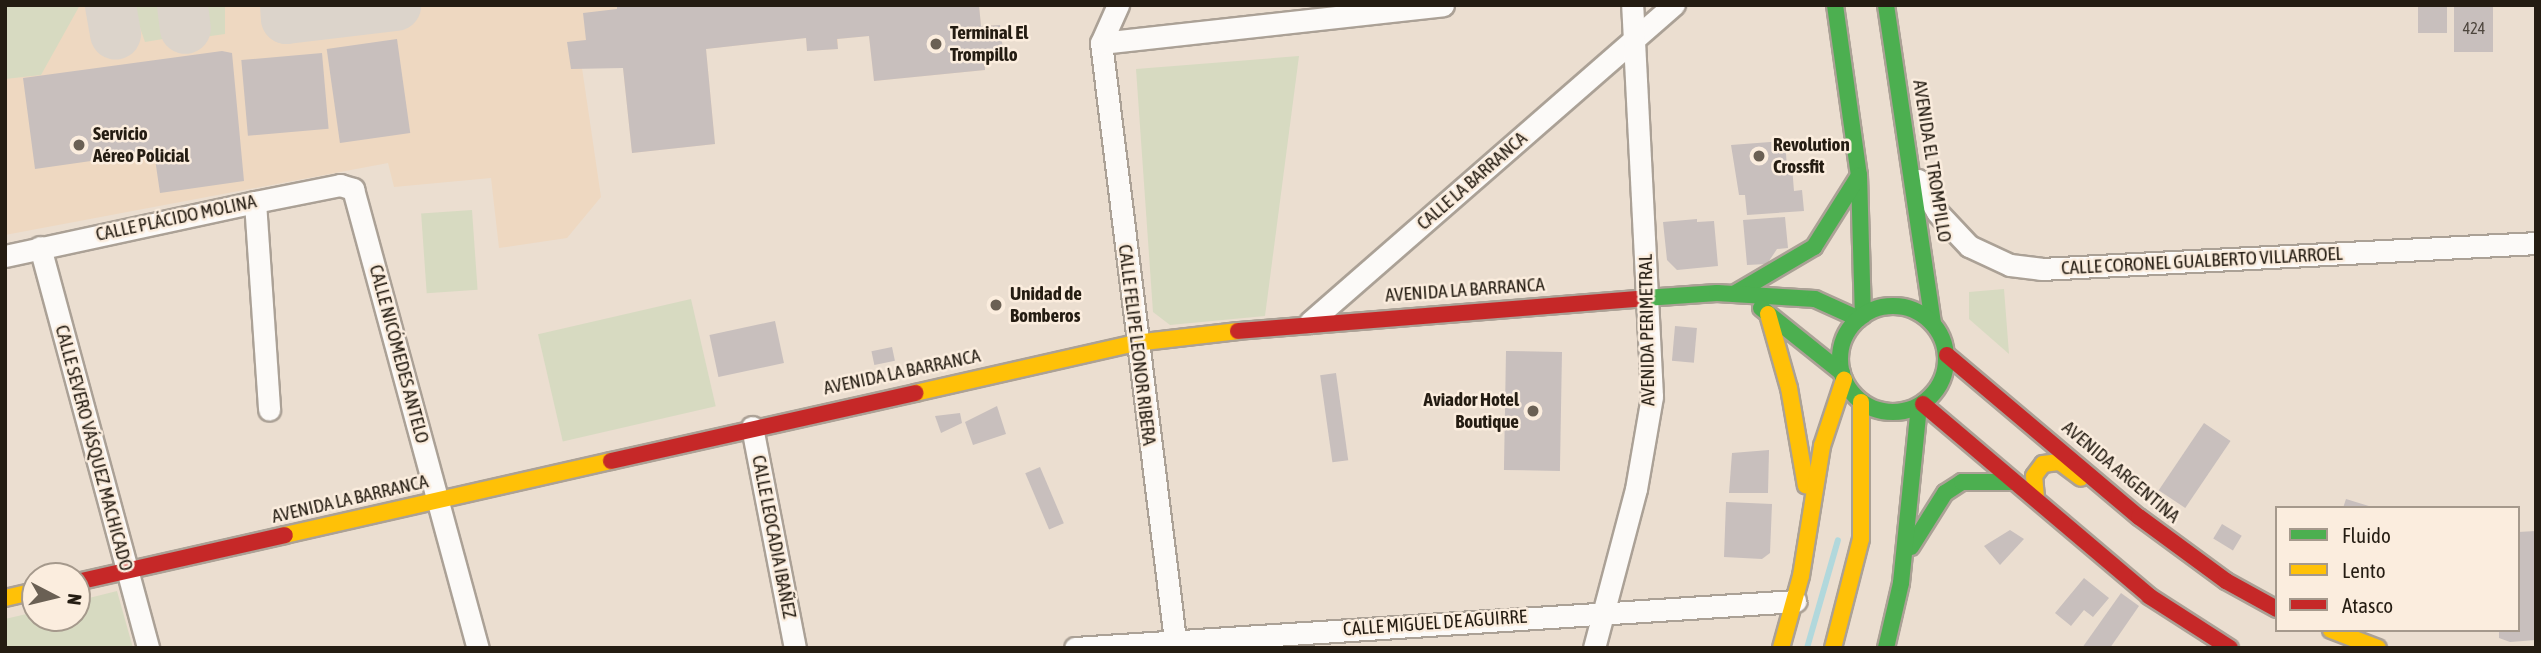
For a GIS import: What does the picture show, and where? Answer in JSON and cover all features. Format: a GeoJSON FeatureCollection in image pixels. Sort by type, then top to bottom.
{"type":"FeatureCollection","features":[{"type":"Feature","properties":{"kind":"main road"},"geometry":{"type":"LineString","coordinates":[[1782,648],[1795,601],[1822,446],[1843,377],[1842,344],[1861,317],[1859,175],[1835,5]]}},
{"type":"Feature","properties":{"kind":"main road","name":"AVENIDA EL TROMPILLO"},"geometry":{"type":"LineString","coordinates":[[1886,5],[1933,323]]}},
{"type":"Feature","properties":{"kind":"main road"},"geometry":{"type":"LineString","coordinates":[[1859,175],[1814,247],[1742,296],[1768,314],[1843,377],[1861,402],[1889,413],[1921,405],[1940,386],[1947,355],[1933,323],[1899,306],[1861,317]]}},
{"type":"Feature","properties":{"kind":"main road","name":"AVENIDA LA BARRANCA"},"geometry":{"type":"LineString","coordinates":[[91,579],[752,427],[1135,343],[1310,321],[1648,299],[1742,296],[1815,299],[1861,317]]}},
{"type":"Feature","properties":{"kind":"main road"},"geometry":{"type":"LineString","coordinates":[[1768,314],[1799,437],[1810,522]]}},
{"type":"Feature","properties":{"kind":"main road","name":"AVENIDA ARGENTINA"},"geometry":{"type":"LineString","coordinates":[[1947,355],[2139,517],[2226,581],[2275,608]]}},
{"type":"Feature","properties":{"kind":"main road"},"geometry":{"type":"LineString","coordinates":[[1833,648],[1861,539],[1861,402]]}},
{"type":"Feature","properties":{"kind":"main road"},"geometry":{"type":"LineString","coordinates":[[1921,405],[2149,596],[2230,648]]}},
{"type":"Feature","properties":{"kind":"main road"},"geometry":{"type":"LineString","coordinates":[[1886,648],[1913,497],[1921,405]]}},
{"type":"Feature","properties":{"kind":"main road"},"geometry":{"type":"LineString","coordinates":[[2035,498],[2037,469],[2060,462],[2118,508],[2139,517]]}},
{"type":"Feature","properties":{"kind":"main road"},"geometry":{"type":"LineString","coordinates":[[1904,558],[1945,493],[1962,482],[1980,479],[2014,482]]}},
{"type":"Feature","properties":{"kind":"main road"},"geometry":{"type":"LineString","coordinates":[[1884,567],[1913,497]]}},
{"type":"Feature","properties":{"kind":"main road"},"geometry":{"type":"LineString","coordinates":[[2336,632],[2378,648]]}},
{"type":"Feature","properties":{"kind":"street"},"geometry":{"type":"LineString","coordinates":[[1101,43],[1118,5]]}},
{"type":"Feature","properties":{"kind":"street"},"geometry":{"type":"LineString","coordinates":[[1101,43],[1443,5]]}},
{"type":"Feature","properties":{"kind":"street","name":"AVENIDA PERIMETRAL"},"geometry":{"type":"LineString","coordinates":[[1594,648],[1636,488],[1652,396],[1632,5]]}},
{"type":"Feature","properties":{"kind":"street","name":"CALLE LA BARRANCA"},"geometry":{"type":"LineString","coordinates":[[1310,321],[1674,5]]}},
{"type":"Feature","properties":{"kind":"street","name":"CALLE FELIPE LEONOR RIBERA"},"geometry":{"type":"LineString","coordinates":[[1101,43],[1135,343],[1175,643]]}},
{"type":"Feature","properties":{"kind":"street","name":"CALLE CORONEL GUALBERTO VILLARROEL"},"geometry":{"type":"LineString","coordinates":[[1912,170],[1957,236],[2010,265],[2041,269],[2536,243]]}},
{"type":"Feature","properties":{"kind":"street","name":"CALLE PLÁCIDO MOLINA"},"geometry":{"type":"LineString","coordinates":[[5,256],[254,202],[348,186]]}},
{"type":"Feature","properties":{"kind":"street","name":"CALLE NICÓMEDES ANTELO"},"geometry":{"type":"LineString","coordinates":[[348,186],[357,194],[478,648]]}},
{"type":"Feature","properties":{"kind":"street"},"geometry":{"type":"LineString","coordinates":[[254,202],[269,410]]}},
{"type":"Feature","properties":{"kind":"street","name":"CALLE SEVERO VÁSQUEZ MACHICADO"},"geometry":{"type":"LineString","coordinates":[[40,247],[148,648]]}},
{"type":"Feature","properties":{"kind":"street","name":"CALLE LEOCADIA IBAÑEZ"},"geometry":{"type":"LineString","coordinates":[[752,427],[795,648]]}},
{"type":"Feature","properties":{"kind":"street","name":"CALLE MIGUEL DE AGUIRRE"},"geometry":{"type":"LineString","coordinates":[[1075,648],[1795,601]]}},
{"type":"Feature","properties":{"kind":"shaded area"},"geometry":{"type":"Polygon","coordinates":[[[5,5],[979,5],[981,26],[1000,25],[1003,50],[984,52],[985,70],[874,81],[869,36],[838,39],[838,49],[807,51],[806,38],[706,49],[715,144],[632,153],[623,68],[582,68],[601,197],[567,238],[499,248],[491,178],[394,187],[388,163],[5,235],[5,5]]]}},
{"type":"Feature","properties":{"kind":"green space"},"geometry":{"type":"Polygon","coordinates":[[[5,5],[80,5],[41,75],[5,79],[5,5]]]}},
{"type":"Feature","properties":{"kind":"green space"},"geometry":{"type":"Polygon","coordinates":[[[132,5],[166,5],[163,39],[145,42],[132,5]]]}},
{"type":"Feature","properties":{"kind":"green space"},"geometry":{"type":"Polygon","coordinates":[[[195,5],[225,5],[225,34],[204,37],[197,28],[195,5]]]}},
{"type":"Feature","properties":{"kind":"green space"},"geometry":{"type":"Polygon","coordinates":[[[1299,56],[1265,316],[1170,325],[1153,312],[1136,69],[1299,56]]]}},
{"type":"Feature","properties":{"kind":"green space"},"geometry":{"type":"Polygon","coordinates":[[[472,210],[478,290],[427,293],[421,214],[472,210]]]}},
{"type":"Feature","properties":{"kind":"green space"},"geometry":{"type":"Polygon","coordinates":[[[2004,289],[2009,354],[1969,319],[1969,292],[2004,289]]]}},
{"type":"Feature","properties":{"kind":"green space"},"geometry":{"type":"Polygon","coordinates":[[[691,299],[716,406],[563,441],[538,334],[691,299]]]}},
{"type":"Feature","properties":{"kind":"green space"},"geometry":{"type":"Polygon","coordinates":[[[117,591],[133,648],[5,648],[5,619],[21,615],[21,632],[91,632],[91,598],[117,591]]]}},
{"type":"Feature","properties":{"kind":"building"},"geometry":{"type":"Polygon","coordinates":[[[617,5],[979,5],[981,26],[1000,25],[1003,50],[984,52],[985,70],[874,81],[869,36],[837,39],[838,49],[807,51],[806,38],[706,49],[715,144],[632,153],[623,68],[571,69],[567,42],[586,40],[583,13],[617,9],[617,5]]]}},
{"type":"Feature","properties":{"kind":"building"},"geometry":{"type":"Polygon","coordinates":[[[2418,5],[2447,5],[2447,33],[2418,33],[2418,5]]]}},
{"type":"Feature","properties":{"kind":"building"},"geometry":{"type":"Polygon","coordinates":[[[2454,5],[2493,5],[2493,52],[2454,52],[2454,5]]]}},
{"type":"Feature","properties":{"kind":"building"},"geometry":{"type":"Polygon","coordinates":[[[397,39],[410,133],[340,143],[327,49],[397,39]]]}},
{"type":"Feature","properties":{"kind":"building"},"geometry":{"type":"Polygon","coordinates":[[[222,51],[232,53],[244,181],[160,193],[154,152],[35,169],[23,78],[222,51]]]}},
{"type":"Feature","properties":{"kind":"building"},"geometry":{"type":"Polygon","coordinates":[[[322,53],[329,129],[248,136],[241,60],[322,53]]]}},
{"type":"Feature","properties":{"kind":"building"},"geometry":{"type":"Polygon","coordinates":[[[1785,141],[1787,167],[1792,166],[1794,191],[1802,190],[1804,211],[1747,215],[1745,195],[1739,195],[1731,145],[1785,141]]]}},
{"type":"Feature","properties":{"kind":"building"},"geometry":{"type":"Polygon","coordinates":[[[1785,217],[1788,248],[1777,249],[1767,264],[1747,265],[1743,220],[1785,217]]]}},
{"type":"Feature","properties":{"kind":"building"},"geometry":{"type":"Polygon","coordinates":[[[1697,219],[1697,222],[1714,221],[1718,266],[1677,270],[1667,260],[1663,222],[1697,219]]]}},
{"type":"Feature","properties":{"kind":"building"},"geometry":{"type":"Polygon","coordinates":[[[775,321],[784,363],[718,377],[709,335],[775,321]]]}},
{"type":"Feature","properties":{"kind":"building"},"geometry":{"type":"Polygon","coordinates":[[[1675,326],[1697,328],[1694,363],[1672,361],[1675,326]]]}},
{"type":"Feature","properties":{"kind":"building"},"geometry":{"type":"Polygon","coordinates":[[[892,347],[895,361],[874,365],[871,351],[892,347]]]}},
{"type":"Feature","properties":{"kind":"building","name":"Aviador Hotel Boutique"},"geometry":{"type":"Polygon","coordinates":[[[1506,351],[1562,352],[1560,471],[1504,470],[1506,351]]]}},
{"type":"Feature","properties":{"kind":"building"},"geometry":{"type":"Polygon","coordinates":[[[1336,373],[1348,460],[1332,462],[1320,375],[1336,373]]]}},
{"type":"Feature","properties":{"kind":"building"},"geometry":{"type":"Polygon","coordinates":[[[997,406],[1006,434],[973,445],[965,422],[997,406]]]}},
{"type":"Feature","properties":{"kind":"building"},"geometry":{"type":"Polygon","coordinates":[[[960,413],[962,423],[941,433],[935,416],[960,413]]]}},
{"type":"Feature","properties":{"kind":"building"},"geometry":{"type":"Polygon","coordinates":[[[2204,423],[2231,441],[2185,508],[2159,490],[2204,423]]]}},
{"type":"Feature","properties":{"kind":"building"},"geometry":{"type":"Polygon","coordinates":[[[1769,450],[1768,493],[1729,493],[1732,453],[1769,450]]]}},
{"type":"Feature","properties":{"kind":"building"},"geometry":{"type":"Polygon","coordinates":[[[1040,467],[1064,523],[1049,529],[1025,473],[1040,467]]]}},
{"type":"Feature","properties":{"kind":"building"},"geometry":{"type":"Polygon","coordinates":[[[2346,499],[2369,506],[2344,506],[2346,499]]]}},
{"type":"Feature","properties":{"kind":"building"},"geometry":{"type":"Polygon","coordinates":[[[1726,502],[1772,504],[1770,553],[1762,559],[1724,557],[1726,502]]]}},
{"type":"Feature","properties":{"kind":"building"},"geometry":{"type":"Polygon","coordinates":[[[2222,524],[2242,536],[2233,550],[2213,539],[2222,524]]]}},
{"type":"Feature","properties":{"kind":"building"},"geometry":{"type":"Polygon","coordinates":[[[2010,530],[2024,539],[2000,565],[1984,546],[2010,530]]]}},
{"type":"Feature","properties":{"kind":"building"},"geometry":{"type":"Polygon","coordinates":[[[2536,531],[2536,640],[2510,642],[2499,638],[2499,632],[2520,632],[2520,532],[2536,531]]]}},
{"type":"Feature","properties":{"kind":"building"},"geometry":{"type":"Polygon","coordinates":[[[2084,578],[2109,598],[2093,617],[2084,610],[2071,626],[2055,613],[2084,578]]]}},
{"type":"Feature","properties":{"kind":"building"},"geometry":{"type":"Polygon","coordinates":[[[2121,593],[2139,606],[2110,648],[2082,648],[2121,593]]]}},
{"type":"Feature","properties":{"kind":"waterway"},"geometry":{"type":"LineString","coordinates":[[1807,648],[1838,540]]}},
{"type":"Feature","properties":{"kind":"taxiway"},"geometry":{"type":"LineString","coordinates":[[110,5],[115,34]]}},
{"type":"Feature","properties":{"kind":"taxiway"},"geometry":{"type":"LineString","coordinates":[[182,5],[185,28]]}},
{"type":"Feature","properties":{"kind":"taxiway"},"geometry":{"type":"LineString","coordinates":[[285,5],[286,18],[395,5]]}},
{"type":"Feature","properties":{"kind":"traffic: fast"},"geometry":{"type":"LineString","coordinates":[[1835,5],[1859,175],[1863,316]]}},
{"type":"Feature","properties":{"kind":"traffic: fast"},"geometry":{"type":"LineString","coordinates":[[1886,5],[1933,323]]}},
{"type":"Feature","properties":{"kind":"traffic: fast"},"geometry":{"type":"LineString","coordinates":[[1734,294],[1814,247],[1858,177]]}},
{"type":"Feature","properties":{"kind":"traffic: fast"},"geometry":{"type":"LineString","coordinates":[[1645,298],[1717,293],[1815,299],[1859,319]]}},
{"type":"Feature","properties":{"kind":"traffic: fast"},"geometry":{"type":"LineString","coordinates":[[1893,306],[1913,310],[1931,321],[1942,339],[1946,359],[1942,379],[1931,397],[1913,408],[1893,412],[1873,408],[1855,397],[1844,379],[1840,359],[1844,339],[1855,321],[1873,310],[1893,306]]}},
{"type":"Feature","properties":{"kind":"traffic: fast"},"geometry":{"type":"LineString","coordinates":[[1761,308],[1842,373]]}},
{"type":"Feature","properties":{"kind":"traffic: fast"},"geometry":{"type":"LineString","coordinates":[[1886,648],[1901,583],[1919,407]]}},
{"type":"Feature","properties":{"kind":"traffic: fast"},"geometry":{"type":"LineString","coordinates":[[1911,547],[1945,493],[1962,482],[2014,482]]}},
{"type":"Feature","properties":{"kind":"traffic: slow"},"geometry":{"type":"LineString","coordinates":[[1768,314],[1789,388],[1806,486]]}},
{"type":"Feature","properties":{"kind":"traffic: slow"},"geometry":{"type":"LineString","coordinates":[[915,393],[1135,343],[1238,331]]}},
{"type":"Feature","properties":{"kind":"traffic: slow"},"geometry":{"type":"LineString","coordinates":[[1781,648],[1801,576],[1822,446],[1844,380]]}},
{"type":"Feature","properties":{"kind":"traffic: slow"},"geometry":{"type":"LineString","coordinates":[[1833,648],[1861,539],[1861,402]]}},
{"type":"Feature","properties":{"kind":"traffic: slow"},"geometry":{"type":"LineString","coordinates":[[285,535],[611,461]]}},
{"type":"Feature","properties":{"kind":"traffic: slow"},"geometry":{"type":"LineString","coordinates":[[2036,498],[2034,476],[2043,464],[2060,462],[2081,478]]}},
{"type":"Feature","properties":{"kind":"traffic: slow"},"geometry":{"type":"LineString","coordinates":[[5,598],[21,594]]}},
{"type":"Feature","properties":{"kind":"traffic: slow"},"geometry":{"type":"LineString","coordinates":[[2336,632],[2378,648]]}},
{"type":"Feature","properties":{"kind":"traffic: jam"},"geometry":{"type":"LineString","coordinates":[[1238,331],[1645,298]]}},
{"type":"Feature","properties":{"kind":"traffic: jam"},"geometry":{"type":"LineString","coordinates":[[1947,355],[2139,517],[2226,581],[2275,608]]}},
{"type":"Feature","properties":{"kind":"traffic: jam"},"geometry":{"type":"LineString","coordinates":[[611,461],[915,393]]}},
{"type":"Feature","properties":{"kind":"traffic: jam"},"geometry":{"type":"LineString","coordinates":[[1923,404],[2149,596],[2230,648]]}},
{"type":"Feature","properties":{"kind":"traffic: jam"},"geometry":{"type":"LineString","coordinates":[[91,579],[285,535]]}},
{"type":"Feature","properties":{"kind":"place","name":"Terminal El Trompillo"},"geometry":{"type":"Point","coordinates":[936,44]}},
{"type":"Feature","properties":{"kind":"place","name":"Servicio Aéreo Policial"},"geometry":{"type":"Point","coordinates":[79,145]}},
{"type":"Feature","properties":{"kind":"place","name":"Revolution Crossfit"},"geometry":{"type":"Point","coordinates":[1759,156]}},
{"type":"Feature","properties":{"kind":"place","name":"Unidad de Bomberos"},"geometry":{"type":"Point","coordinates":[996,305]}},
{"type":"Feature","properties":{"kind":"place","name":"Aviador Hotel Boutique"},"geometry":{"type":"Point","coordinates":[1533,411]}}]}
